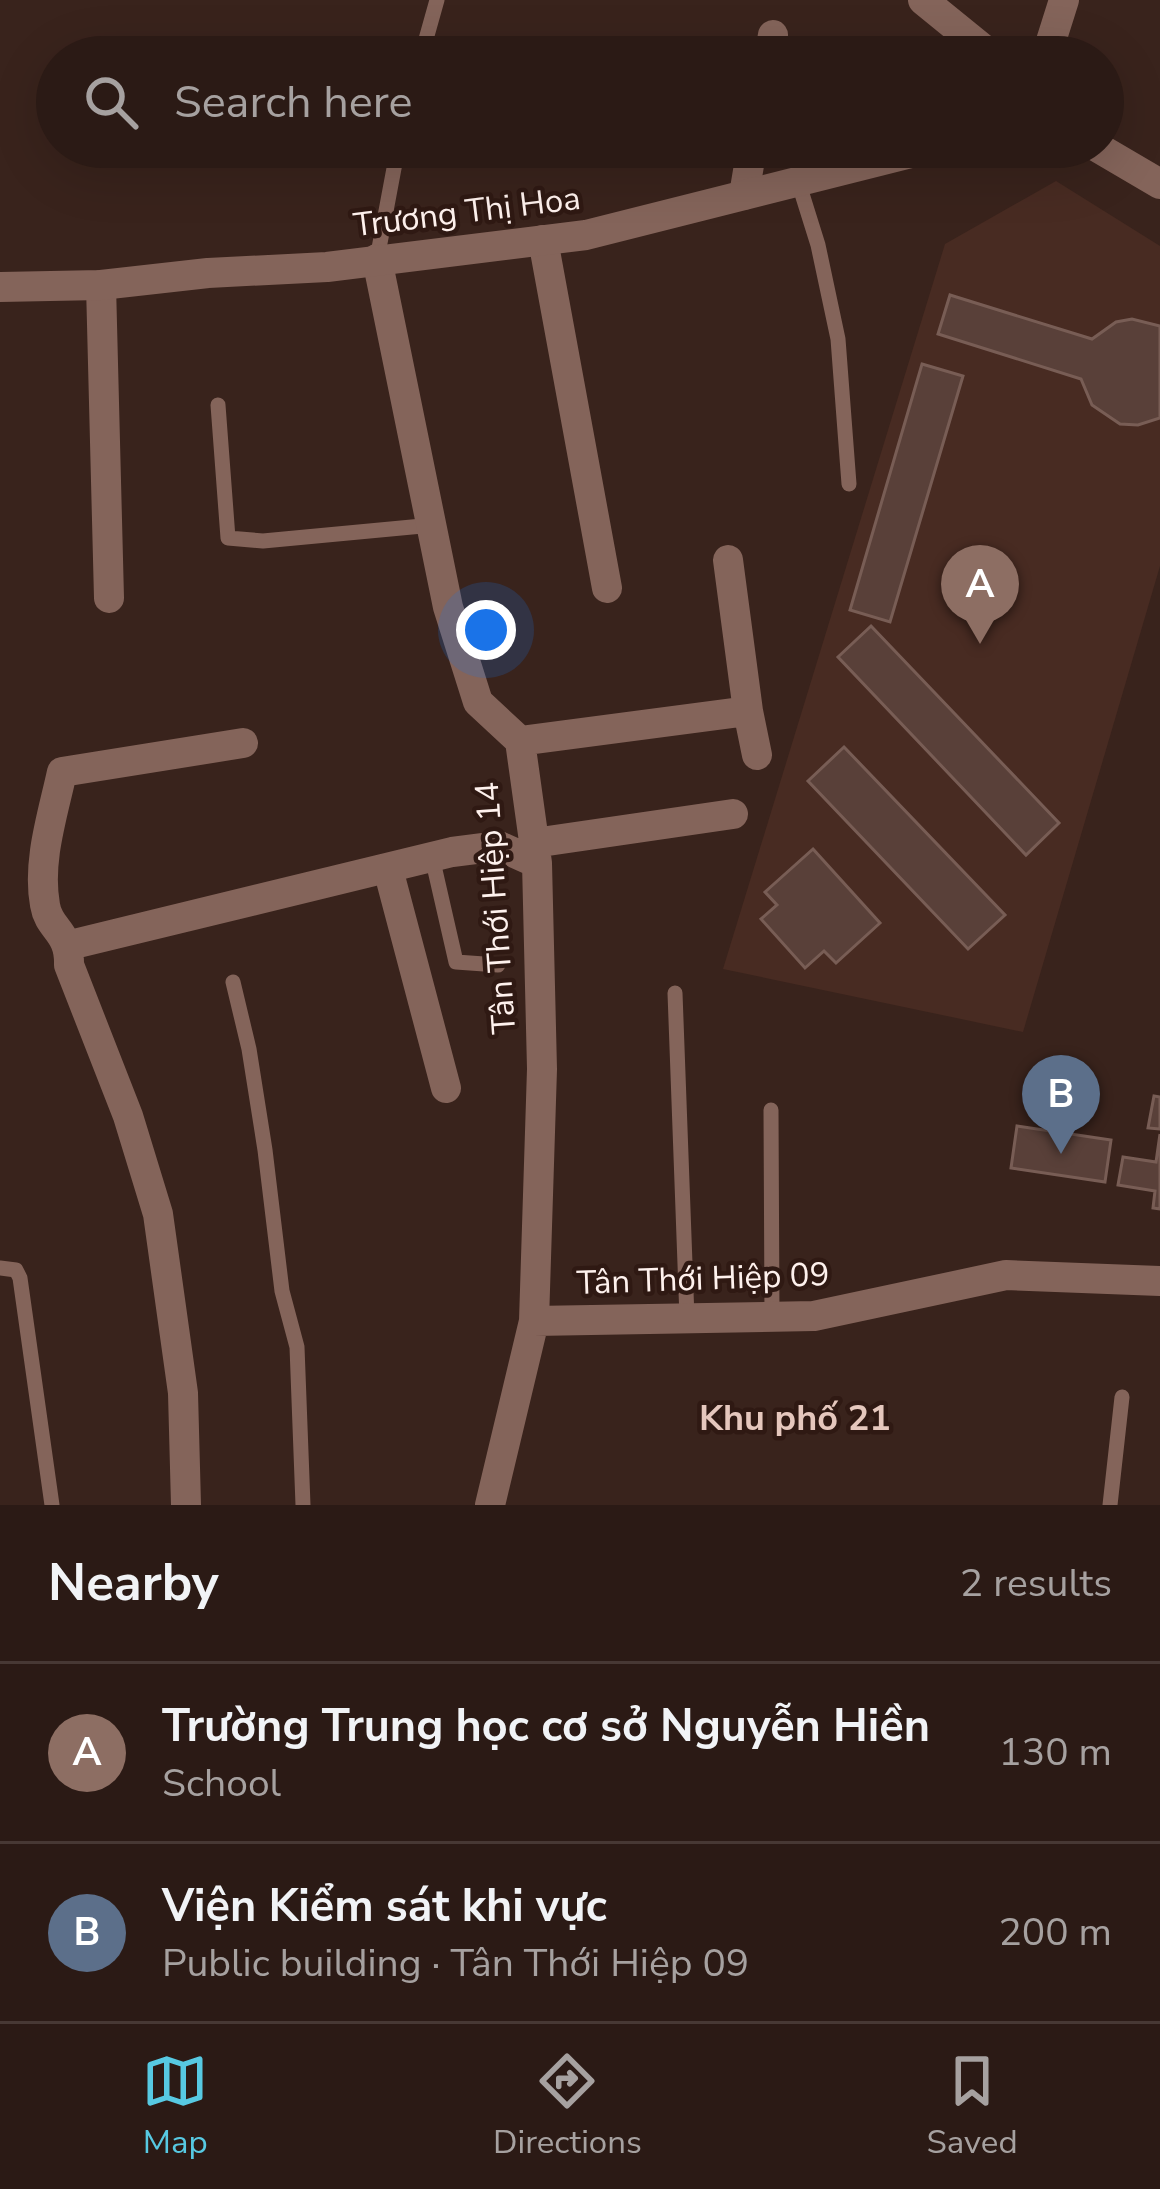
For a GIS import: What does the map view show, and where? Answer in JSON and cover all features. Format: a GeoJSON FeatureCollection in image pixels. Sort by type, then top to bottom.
{"type":"FeatureCollection","features":[{"type":"Feature","properties":{"kind":"street"},"geometry":{"type":"LineString","coordinates":[[923,0],[967,36]]}},
{"type":"Feature","properties":{"kind":"street"},"geometry":{"type":"LineString","coordinates":[[1053,36],[1064,0]]}},
{"type":"Feature","properties":{"kind":"street"},"geometry":{"type":"LineString","coordinates":[[1124,163],[1160,184]]}},
{"type":"Feature","properties":{"kind":"street"},"geometry":{"type":"LineString","coordinates":[[743,195],[748,168]]}},
{"type":"Feature","properties":{"kind":"street","name":"Trương Thị Hoa"},"geometry":{"type":"LineString","coordinates":[[0,287],[101,285],[586,235],[850,168]]}},
{"type":"Feature","properties":{"kind":"street"},"geometry":{"type":"LineString","coordinates":[[543,240],[607,588]]}},
{"type":"Feature","properties":{"kind":"street","name":"Tân Thới Hiệp 14"},"geometry":{"type":"LineString","coordinates":[[377,260],[448,607],[478,702],[520,741],[535,853],[542,1069],[534,1321],[490,1505]]}},
{"type":"Feature","properties":{"kind":"street"},"geometry":{"type":"LineString","coordinates":[[101,285],[109,598]]}},
{"type":"Feature","properties":{"kind":"street"},"geometry":{"type":"LineString","coordinates":[[728,560],[757,755]]}},
{"type":"Feature","properties":{"kind":"street"},"geometry":{"type":"LineString","coordinates":[[520,741],[748,711]]}},
{"type":"Feature","properties":{"kind":"street"},"geometry":{"type":"LineString","coordinates":[[186,1505],[183,1393],[158,1214],[128,1116],[69,964],[70,945],[45,908],[45,850],[62,772],[243,743]]}},
{"type":"Feature","properties":{"kind":"street"},"geometry":{"type":"LineString","coordinates":[[70,945],[432,857],[499,846],[535,853],[733,814]]}},
{"type":"Feature","properties":{"kind":"street"},"geometry":{"type":"LineString","coordinates":[[388,868],[446,1088]]}},
{"type":"Feature","properties":{"kind":"street","name":"Tân Thới Hiệp 09"},"geometry":{"type":"LineString","coordinates":[[534,1321],[814,1316],[1006,1275],[1160,1281]]}},
{"type":"Feature","properties":{"kind":"lane"},"geometry":{"type":"LineString","coordinates":[[427,36],[437,0]]}},
{"type":"Feature","properties":{"kind":"lane"},"geometry":{"type":"LineString","coordinates":[[377,260],[394,168]]}},
{"type":"Feature","properties":{"kind":"lane"},"geometry":{"type":"LineString","coordinates":[[798,181],[818,245],[838,339],[849,484]]}},
{"type":"Feature","properties":{"kind":"lane"},"geometry":{"type":"LineString","coordinates":[[218,405],[228,538],[263,541],[434,525]]}},
{"type":"Feature","properties":{"kind":"lane"},"geometry":{"type":"LineString","coordinates":[[432,857],[457,962],[498,965]]}},
{"type":"Feature","properties":{"kind":"lane"},"geometry":{"type":"LineString","coordinates":[[232,982],[249,1049],[282,1291],[297,1347],[303,1505]]}},
{"type":"Feature","properties":{"kind":"lane"},"geometry":{"type":"LineString","coordinates":[[675,993],[687,1318]]}},
{"type":"Feature","properties":{"kind":"lane"},"geometry":{"type":"LineString","coordinates":[[771,1110],[772,1317]]}},
{"type":"Feature","properties":{"kind":"lane"},"geometry":{"type":"LineString","coordinates":[[0,1268],[16,1270],[20,1278],[52,1505]]}},
{"type":"Feature","properties":{"kind":"lane"},"geometry":{"type":"LineString","coordinates":[[1110,1505],[1122,1396]]}},
{"type":"Feature","properties":{"kind":"shaded area"},"geometry":{"type":"Polygon","coordinates":[[[1056,181],[1160,246],[1160,566],[1023,1032],[723,969],[945,244],[1056,181]]]}},
{"type":"Feature","properties":{"kind":"building"},"geometry":{"type":"Polygon","coordinates":[[[950,295],[1092,339],[1116,322],[1132,319],[1160,326],[1160,418],[1138,425],[1120,424],[1092,405],[1081,379],[938,334],[950,295]]]}},
{"type":"Feature","properties":{"kind":"building"},"geometry":{"type":"Polygon","coordinates":[[[922,364],[963,376],[890,622],[850,610],[922,364]]]}},
{"type":"Feature","properties":{"kind":"building"},"geometry":{"type":"Polygon","coordinates":[[[871,626],[1059,823],[1026,855],[838,657],[871,626]]]}},
{"type":"Feature","properties":{"kind":"building"},"geometry":{"type":"Polygon","coordinates":[[[844,747],[1005,915],[968,949],[808,781],[844,747]]]}},
{"type":"Feature","properties":{"kind":"building"},"geometry":{"type":"Polygon","coordinates":[[[813,849],[880,923],[836,963],[824,951],[805,968],[761,919],[777,905],[765,892],[813,849]]]}},
{"type":"Feature","properties":{"kind":"building"},"geometry":{"type":"Polygon","coordinates":[[[1154,1096],[1160,1097],[1160,1129],[1148,1128],[1154,1096]]]}},
{"type":"Feature","properties":{"kind":"building"},"geometry":{"type":"Polygon","coordinates":[[[1017,1126],[1111,1140],[1105,1182],[1011,1168],[1017,1126]]]}},
{"type":"Feature","properties":{"kind":"building"},"geometry":{"type":"Polygon","coordinates":[[[1160,1134],[1160,1209],[1153,1208],[1155,1191],[1118,1185],[1123,1157],[1156,1162],[1160,1134]]]}},
{"type":"Feature","properties":{"kind":"place","name":"Trường Trung học cơ sở Nguyễn Hiền"},"geometry":{"type":"Point","coordinates":[980,644]}},
{"type":"Feature","properties":{"kind":"place","name":"Viện Kiểm sát khi vực"},"geometry":{"type":"Point","coordinates":[1061,1154]}},
{"type":"Feature","properties":{"kind":"district","name":"Khu phố 21"},"geometry":{"type":"Point","coordinates":[795,1418]}}]}
